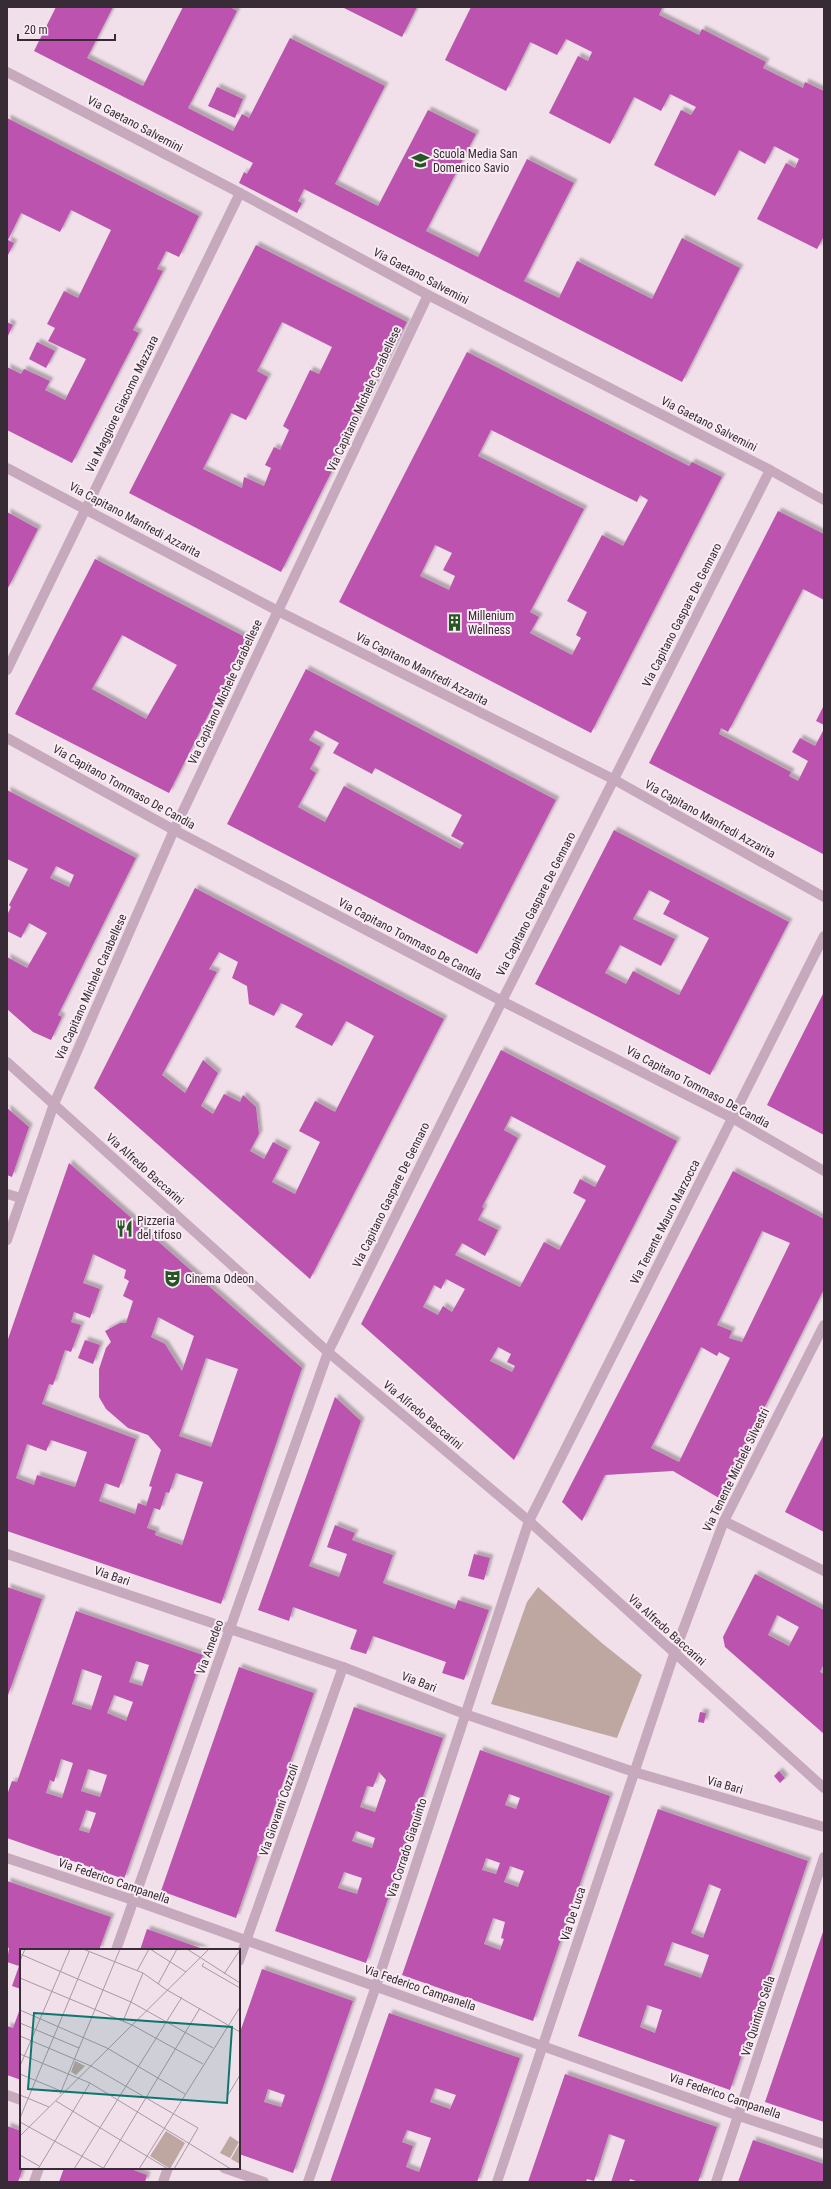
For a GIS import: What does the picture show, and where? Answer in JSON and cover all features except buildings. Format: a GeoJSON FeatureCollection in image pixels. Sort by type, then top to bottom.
{"type":"FeatureCollection","features":[{"type":"Feature","properties":{"kind":"street","name":"Via Gaetano Salvemini"},"geometry":{"type":"LineString","coordinates":[[7,72],[240,193],[428,295],[770,470],[824,500]]}},
{"type":"Feature","properties":{"kind":"street","name":"Via Maggiore Giacomo Mazzara"},"geometry":{"type":"LineString","coordinates":[[7,670],[240,193]]}},
{"type":"Feature","properties":{"kind":"street","name":"Via Capitano Michele Carabellese"},"geometry":{"type":"LineString","coordinates":[[7,1240],[54,1104],[174,830],[428,295]]}},
{"type":"Feature","properties":{"kind":"street","name":"Via Capitano Manfredi Azzarita"},"geometry":{"type":"LineString","coordinates":[[7,468],[86,508],[278,611],[613,780],[824,897]]}},
{"type":"Feature","properties":{"kind":"street","name":"Via Capitano Gaspare De Gennaro"},"geometry":{"type":"LineString","coordinates":[[328,1352],[502,1001],[770,470]]}},
{"type":"Feature","properties":{"kind":"street","name":"Via Capitano Tommaso De Candia"},"geometry":{"type":"LineString","coordinates":[[7,738],[174,830],[502,1001],[732,1118],[824,1170]]}},
{"type":"Feature","properties":{"kind":"street","name":"Via Tenente Mauro Marzocca"},"geometry":{"type":"LineString","coordinates":[[529,1521],[824,936]]}},
{"type":"Feature","properties":{"kind":"street","name":"Via Alfredo Baccarini"},"geometry":{"type":"LineString","coordinates":[[7,1062],[328,1352],[529,1521],[674,1654],[824,1788]]}},
{"type":"Feature","properties":{"kind":"street"},"geometry":{"type":"LineString","coordinates":[[7,1194],[21,1198]]}},
{"type":"Feature","properties":{"kind":"street","name":"Via Tenente Michele Silvestri"},"geometry":{"type":"LineString","coordinates":[[674,1654],[724,1521],[824,1325]]}},
{"type":"Feature","properties":{"kind":"street","name":"Via Amedeo"},"geometry":{"type":"LineString","coordinates":[[116,1949],[328,1352]]}},
{"type":"Feature","properties":{"kind":"street","name":"Via Corrado Giaquinto"},"geometry":{"type":"LineString","coordinates":[[308,2182],[376,1986],[529,1521]]}},
{"type":"Feature","properties":{"kind":"street"},"geometry":{"type":"LineString","coordinates":[[724,1521],[824,1571]]}},
{"type":"Feature","properties":{"kind":"street","name":"Via Bari"},"geometry":{"type":"LineString","coordinates":[[7,1554],[343,1667],[465,1714],[634,1772],[824,1827]]}},
{"type":"Feature","properties":{"kind":"street","name":"Via De Luca"},"geometry":{"type":"LineString","coordinates":[[497,2182],[674,1654]]}},
{"type":"Feature","properties":{"kind":"street","name":"Via Giovanni Cozzoli"},"geometry":{"type":"LineString","coordinates":[[240,1958],[343,1667]]}},
{"type":"Feature","properties":{"kind":"street","name":"Via Quintino Sella"},"geometry":{"type":"LineString","coordinates":[[716,2182],[824,1857]]}},
{"type":"Feature","properties":{"kind":"street","name":"Via Federico Campanella"},"geometry":{"type":"LineString","coordinates":[[7,1858],[133,1900],[544,2045],[739,2116],[824,2144]]}},
{"type":"Feature","properties":{"kind":"street"},"geometry":{"type":"LineString","coordinates":[[7,2095],[20,2100]]}},
{"type":"Feature","properties":{"kind":"street"},"geometry":{"type":"LineString","coordinates":[[34,2182],[39,2169]]}},
{"type":"Feature","properties":{"kind":"street"},"geometry":{"type":"LineString","coordinates":[[163,2182],[168,2169]]}},
{"type":"Feature","properties":{"kind":"street"},"geometry":{"type":"LineString","coordinates":[[227,2169],[264,2182]]}},
{"type":"Feature","properties":{"kind":"shaded area"},"geometry":{"type":"Polygon","coordinates":[[[538,1587],[603,1644],[642,1675],[617,1738],[491,1704],[527,1602],[538,1587]]]}},
{"type":"Feature","properties":{"kind":"place","name":"Scuola Media San Domenico Savio"},"geometry":{"type":"Point","coordinates":[420,161]}},
{"type":"Feature","properties":{"kind":"place","name":"Millenium Wellness"},"geometry":{"type":"Point","coordinates":[455,623]}},
{"type":"Feature","properties":{"kind":"place","name":"Pizzeria del tifoso"},"geometry":{"type":"Point","coordinates":[124,1228]}},
{"type":"Feature","properties":{"kind":"place","name":"Cinema Odeon"},"geometry":{"type":"Point","coordinates":[172,1279]}}]}
